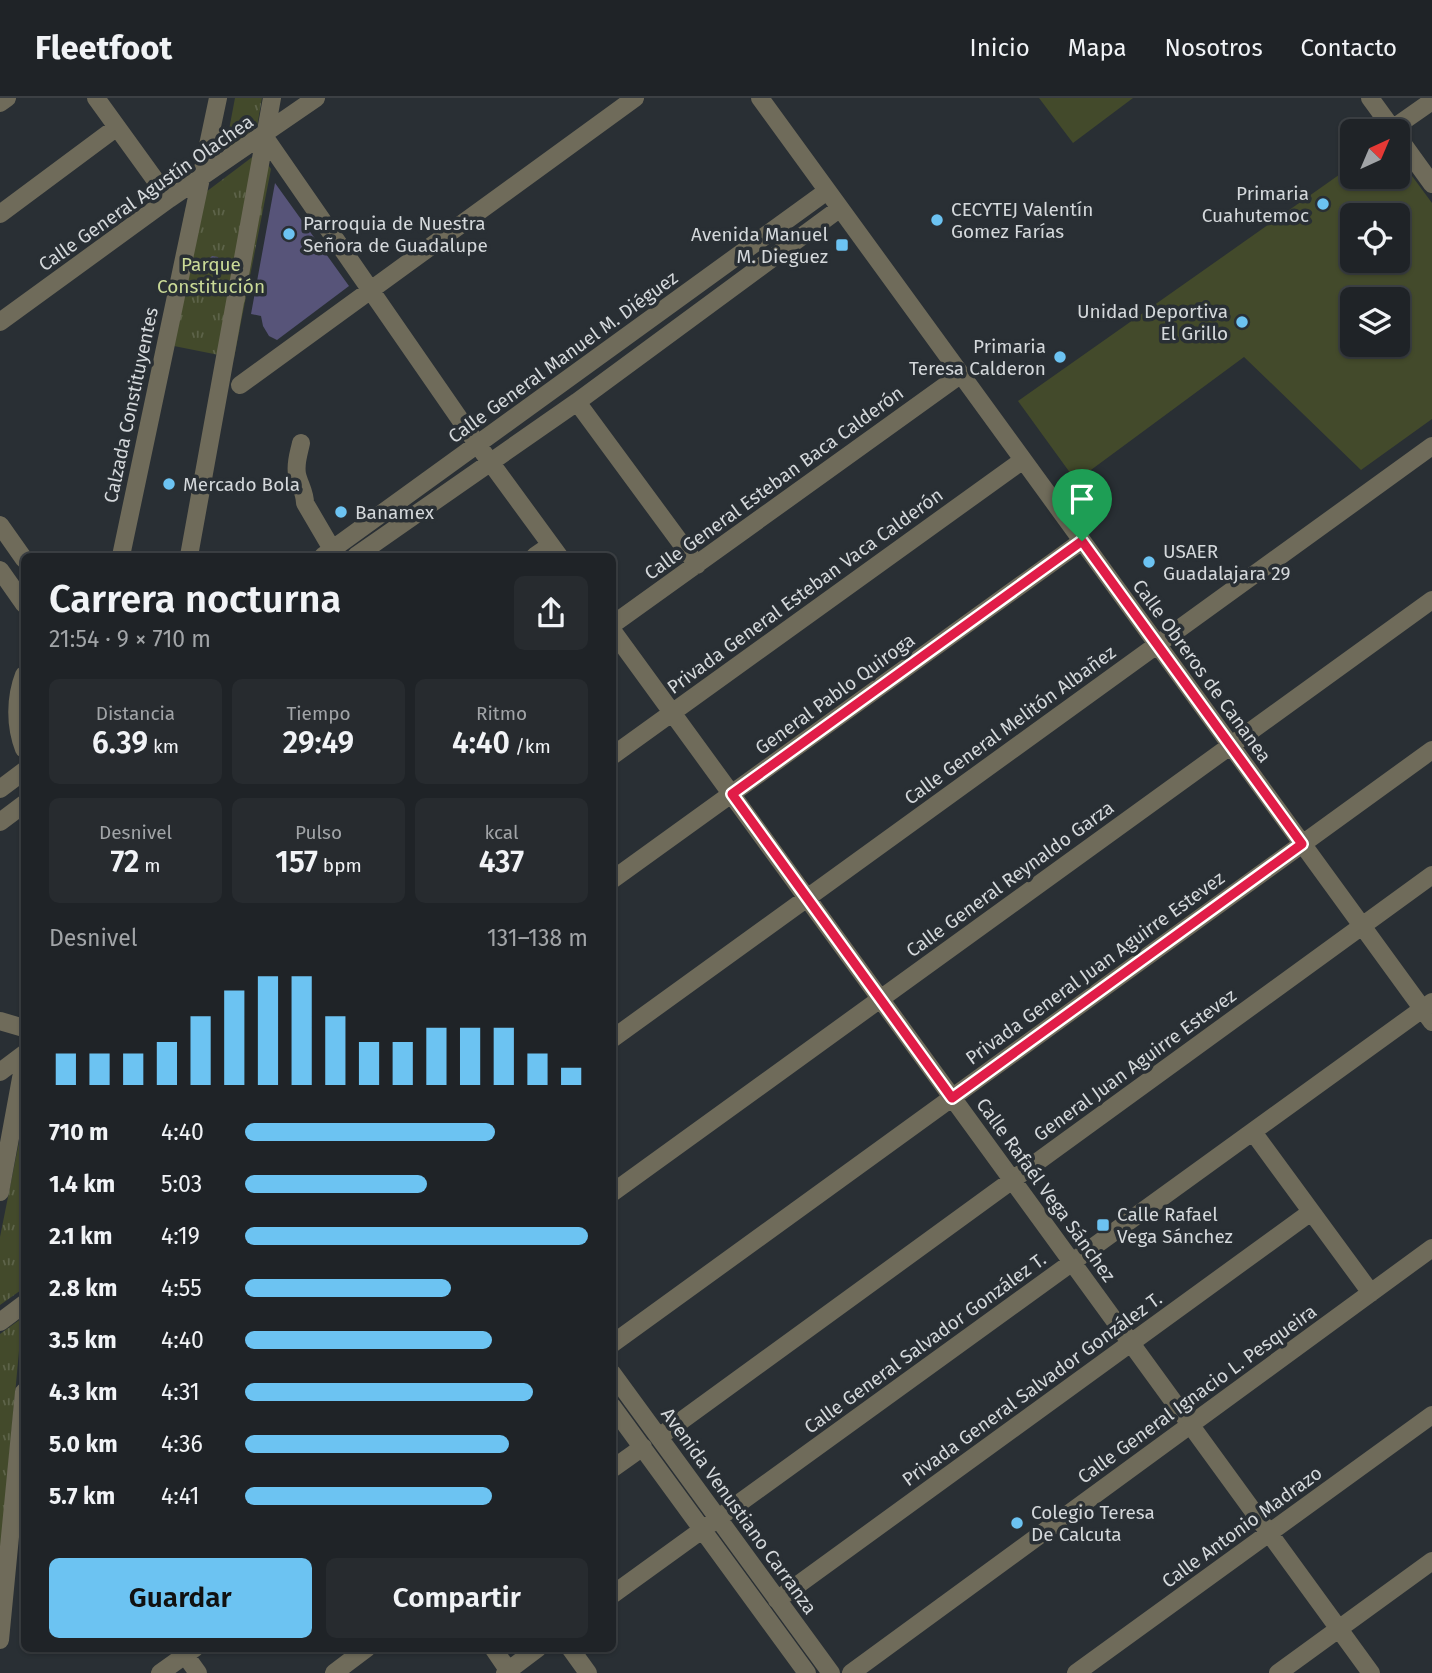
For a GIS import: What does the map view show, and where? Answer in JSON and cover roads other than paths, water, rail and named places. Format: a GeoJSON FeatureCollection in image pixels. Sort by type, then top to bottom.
{"type":"FeatureCollection","features":[{"type":"Feature","properties":{"kind":"street"},"geometry":{"type":"LineString","coordinates":[[0,103],[7,98]]}},
{"type":"Feature","properties":{"kind":"street"},"geometry":{"type":"LineString","coordinates":[[96,98],[169,199]]}},
{"type":"Feature","properties":{"kind":"street","name":"Calzada Constituyentes"},"geometry":{"type":"LineString","coordinates":[[122,553],[218,98]]}},
{"type":"Feature","properties":{"kind":"street"},"geometry":{"type":"LineString","coordinates":[[190,553],[272,98]]}},
{"type":"Feature","properties":{"kind":"street","name":"Calle General Agustín Olachea"},"geometry":{"type":"LineString","coordinates":[[0,322],[169,199],[316,98]]}},
{"type":"Feature","properties":{"kind":"street"},"geometry":{"type":"LineString","coordinates":[[240,385],[635,98]]}},
{"type":"Feature","properties":{"kind":"street","name":"Calle Obreros de Cananea"},"geometry":{"type":"LineString","coordinates":[[760,98],[1230,746],[1362,926],[1429,1011]]}},
{"type":"Feature","properties":{"kind":"street"},"geometry":{"type":"LineString","coordinates":[[1370,98],[1385,119]]}},
{"type":"Feature","properties":{"kind":"street"},"geometry":{"type":"LineString","coordinates":[[1410,120],[1432,101]]}},
{"type":"Feature","properties":{"kind":"street"},"geometry":{"type":"LineString","coordinates":[[0,214],[117,127]]}},
{"type":"Feature","properties":{"kind":"street"},"geometry":{"type":"LineString","coordinates":[[264,136],[477,444],[555,551]]}},
{"type":"Feature","properties":{"kind":"street"},"geometry":{"type":"LineString","coordinates":[[1410,154],[1432,184]]}},
{"type":"Feature","properties":{"kind":"street","name":"Calle General Manuel M. Diéguez"},"geometry":{"type":"LineString","coordinates":[[336,553],[477,444],[827,191]]}},
{"type":"Feature","properties":{"kind":"street"},"geometry":{"type":"LineString","coordinates":[[360,553],[576,402],[839,209]]}},
{"type":"Feature","properties":{"kind":"street","name":"Calle General Esteban Baca Calderón"},"geometry":{"type":"LineString","coordinates":[[616,625],[960,374]]}},
{"type":"Feature","properties":{"kind":"street"},"geometry":{"type":"LineString","coordinates":[[576,402],[697,565]]}},
{"type":"Feature","properties":{"kind":"street"},"geometry":{"type":"LineString","coordinates":[[301,443],[296,464],[297,476],[305,495],[312,499],[336,553]]}},
{"type":"Feature","properties":{"kind":"street","name":"Calle General Melitón Albañez"},"geometry":{"type":"LineString","coordinates":[[616,1036],[1432,446]]}},
{"type":"Feature","properties":{"kind":"street","name":"Privada General Esteban Vaca Calderón"},"geometry":{"type":"LineString","coordinates":[[616,753],[1023,460]]}},
{"type":"Feature","properties":{"kind":"street"},"geometry":{"type":"LineString","coordinates":[[0,525],[13,553]]}},
{"type":"Feature","properties":{"kind":"street","name":"General Pablo Quiroga"},"geometry":{"type":"LineString","coordinates":[[616,877],[1082,541]]}},
{"type":"Feature","properties":{"kind":"street"},"geometry":{"type":"LineString","coordinates":[[0,570],[21,600]]}},
{"type":"Feature","properties":{"kind":"street","name":"Calle General Reynaldo Garza"},"geometry":{"type":"LineString","coordinates":[[616,1190],[1432,600]]}},
{"type":"Feature","properties":{"kind":"street","name":"Calle Rafaél Vega Sánchez"},"geometry":{"type":"LineString","coordinates":[[616,634],[1371,1673]]}},
{"type":"Feature","properties":{"kind":"street"},"geometry":{"type":"LineString","coordinates":[[21,685],[17,712],[21,727]]}},
{"type":"Feature","properties":{"kind":"street","name":"Privada General Juan Aguirre Estevez"},"geometry":{"type":"LineString","coordinates":[[616,1341],[1432,750]]}},
{"type":"Feature","properties":{"kind":"street"},"geometry":{"type":"LineString","coordinates":[[0,789],[21,773]]}},
{"type":"Feature","properties":{"kind":"street"},"geometry":{"type":"LineString","coordinates":[[0,822],[21,806]]}},
{"type":"Feature","properties":{"kind":"street","name":"General Juan Aguirre Estevez"},"geometry":{"type":"LineString","coordinates":[[659,1437],[1432,875]]}},
{"type":"Feature","properties":{"kind":"street","name":"Calle General Salvador González T."},"geometry":{"type":"LineString","coordinates":[[616,1592],[1253,1132],[1429,1011]]}},
{"type":"Feature","properties":{"kind":"street"},"geometry":{"type":"LineString","coordinates":[[0,1021],[21,1027]]}},
{"type":"Feature","properties":{"kind":"street"},"geometry":{"type":"LineString","coordinates":[[0,1072],[21,1056]]}},
{"type":"Feature","properties":{"kind":"street"},"geometry":{"type":"LineString","coordinates":[[0,1192],[21,1078]]}},
{"type":"Feature","properties":{"kind":"street"},"geometry":{"type":"LineString","coordinates":[[1253,1132],[1371,1293]]}},
{"type":"Feature","properties":{"kind":"street","name":"Privada General Salvador González T."},"geometry":{"type":"LineString","coordinates":[[777,1600],[1311,1212]]}},
{"type":"Feature","properties":{"kind":"street","name":"Calle General Ignacio L. Pesqueira"},"geometry":{"type":"LineString","coordinates":[[851,1673],[1432,1248]]}},
{"type":"Feature","properties":{"kind":"street"},"geometry":{"type":"LineString","coordinates":[[0,1322],[21,1306]]}},
{"type":"Feature","properties":{"kind":"street","name":"Avenida Venustiano Carranza"},"geometry":{"type":"LineString","coordinates":[[616,1378],[831,1673]]}},
{"type":"Feature","properties":{"kind":"street","name":"Avenida Venustiano Carranza"},"geometry":{"type":"LineString","coordinates":[[616,1411],[807,1673]]}},
{"type":"Feature","properties":{"kind":"street","name":"Calle Antonio Madrazo"},"geometry":{"type":"LineString","coordinates":[[1076,1673],[1432,1415]]}},
{"type":"Feature","properties":{"kind":"street"},"geometry":{"type":"LineString","coordinates":[[616,1466],[642,1447]]}},
{"type":"Feature","properties":{"kind":"street"},"geometry":{"type":"LineString","coordinates":[[0,1640],[21,1450]]}},
{"type":"Feature","properties":{"kind":"street"},"geometry":{"type":"LineString","coordinates":[[1278,1673],[1432,1561]]}},
{"type":"Feature","properties":{"kind":"street"},"geometry":{"type":"LineString","coordinates":[[160,1673],[186,1652]]}},
{"type":"Feature","properties":{"kind":"street"},"geometry":{"type":"LineString","coordinates":[[188,1652],[198,1673]]}},
{"type":"Feature","properties":{"kind":"street"},"geometry":{"type":"LineString","coordinates":[[334,1673],[362,1652]]}},
{"type":"Feature","properties":{"kind":"street"},"geometry":{"type":"LineString","coordinates":[[495,1652],[506,1672],[533,1652]]}},
{"type":"Feature","properties":{"kind":"street"},"geometry":{"type":"LineString","coordinates":[[573,1652],[588,1673]]}},
{"type":"Feature","properties":{"kind":"place","name":"Primaria Cuahutemoc"},"geometry":{"type":"Point","coordinates":[1323,204]}},
{"type":"Feature","properties":{"kind":"place","name":"CECYTEJ Valentín Gomez Farías"},"geometry":{"type":"Point","coordinates":[937,220]}},
{"type":"Feature","properties":{"kind":"place","name":"Parroquia de Nuestra Señora de Guadalupe"},"geometry":{"type":"Point","coordinates":[289,234]}},
{"type":"Feature","properties":{"kind":"place","name":"Avenida Manuel M. Dieguez"},"geometry":{"type":"Point","coordinates":[842,245]}},
{"type":"Feature","properties":{"kind":"place","name":"Unidad Deportiva El Grillo"},"geometry":{"type":"Point","coordinates":[1242,322]}},
{"type":"Feature","properties":{"kind":"place","name":"Primaria Teresa Calderon"},"geometry":{"type":"Point","coordinates":[1060,357]}},
{"type":"Feature","properties":{"kind":"place","name":"Mercado Bola"},"geometry":{"type":"Point","coordinates":[169,484]}},
{"type":"Feature","properties":{"kind":"place","name":"Banamex"},"geometry":{"type":"Point","coordinates":[341,512]}},
{"type":"Feature","properties":{"kind":"place","name":"USAER Guadalajara 29"},"geometry":{"type":"Point","coordinates":[1149,562]}},
{"type":"Feature","properties":{"kind":"place","name":"Calle Rafael Vega Sánchez"},"geometry":{"type":"Point","coordinates":[1103,1225]}},
{"type":"Feature","properties":{"kind":"place","name":"Colegio Teresa De Calcuta"},"geometry":{"type":"Point","coordinates":[1017,1523]}},
{"type":"Feature","properties":{"kind":"park label","name":"Parque Constitución"},"geometry":{"type":"Point","coordinates":[211,275]}}]}
